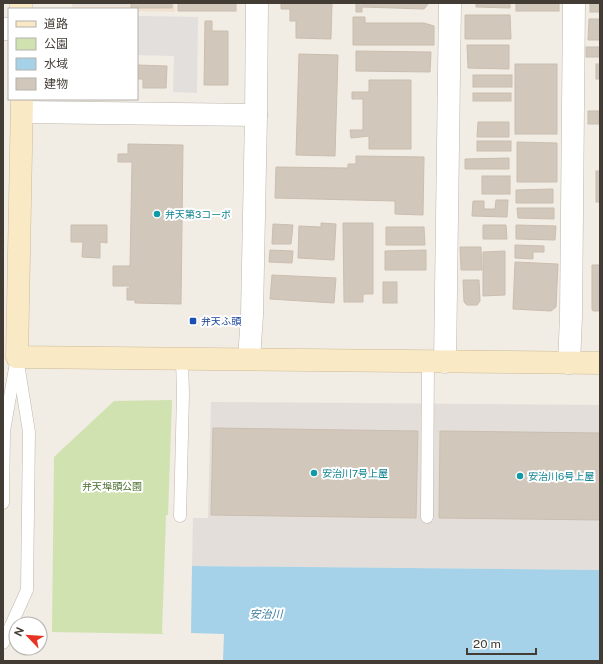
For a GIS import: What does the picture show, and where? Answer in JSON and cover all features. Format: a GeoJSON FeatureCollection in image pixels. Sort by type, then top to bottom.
{"type":"FeatureCollection","features":[{"type":"Feature","properties":{"kind":"street"},"geometry":{"type":"LineString","coordinates":[[249,359],[252,315],[257,3]]}},
{"type":"Feature","properties":{"kind":"street"},"geometry":{"type":"LineString","coordinates":[[437,361],[450,3]]}},
{"type":"Feature","properties":{"kind":"street"},"geometry":{"type":"LineString","coordinates":[[569,363],[571,317],[574,3]]}},
{"type":"Feature","properties":{"kind":"street"},"geometry":{"type":"LineString","coordinates":[[256,115],[22,106],[17,357],[600,363]]}},
{"type":"Feature","properties":{"kind":"lane"},"geometry":{"type":"LineString","coordinates":[[3,503],[4,431],[17,357]]}},
{"type":"Feature","properties":{"kind":"lane"},"geometry":{"type":"LineString","coordinates":[[3,642],[27,590],[29,432],[17,357]]}},
{"type":"Feature","properties":{"kind":"lane"},"geometry":{"type":"LineString","coordinates":[[180,516],[183,394],[182,359]]}},
{"type":"Feature","properties":{"kind":"lane"},"geometry":{"type":"LineString","coordinates":[[427,517],[437,361]]}},
{"type":"Feature","properties":{"kind":"lane"},"geometry":{"type":"LineString","coordinates":[[3,629],[3,642]]}},
{"type":"Feature","properties":{"kind":"shaded area"},"geometry":{"type":"Polygon","coordinates":[[[72,3],[175,3],[175,12],[138,11],[138,8],[72,8],[72,3]]]}},
{"type":"Feature","properties":{"kind":"shaded area"},"geometry":{"type":"Polygon","coordinates":[[[73,3],[127,3],[127,6],[73,6],[73,3]]]}},
{"type":"Feature","properties":{"kind":"shaded area"},"geometry":{"type":"Polygon","coordinates":[[[138,16],[198,17],[197,93],[173,92],[174,56],[138,55],[138,16]]]}},
{"type":"Feature","properties":{"kind":"shaded area"},"geometry":{"type":"Polygon","coordinates":[[[211,402],[600,405],[600,570],[192,566],[193,518],[208,518],[211,402]]]}},
{"type":"Feature","properties":{"kind":"green space","name":"弁天埠頭公園"},"geometry":{"type":"Polygon","coordinates":[[[172,400],[162,633],[165,634],[52,632],[54,457],[114,401],[172,400]]]}},
{"type":"Feature","properties":{"kind":"water","name":"安治川"},"geometry":{"type":"Polygon","coordinates":[[[192,566],[600,570],[600,661],[223,661],[224,634],[191,633],[192,566]]]}},
{"type":"Feature","properties":{"kind":"building"},"geometry":{"type":"Polygon","coordinates":[[[131,3],[172,3],[172,8],[131,8],[131,3]]]}},
{"type":"Feature","properties":{"kind":"building"},"geometry":{"type":"Polygon","coordinates":[[[178,3],[236,3],[236,11],[178,11],[178,3]]]}},
{"type":"Feature","properties":{"kind":"building"},"geometry":{"type":"Polygon","coordinates":[[[281,3],[332,3],[331,39],[296,38],[296,21],[290,21],[290,9],[281,9],[281,3]]]}},
{"type":"Feature","properties":{"kind":"building"},"geometry":{"type":"Polygon","coordinates":[[[356,3],[429,3],[424,9],[362,7],[362,12],[356,12],[356,3]]]}},
{"type":"Feature","properties":{"kind":"building"},"geometry":{"type":"Polygon","coordinates":[[[476,3],[510,3],[510,8],[476,7],[476,3]]]}},
{"type":"Feature","properties":{"kind":"building"},"geometry":{"type":"Polygon","coordinates":[[[516,3],[559,3],[559,11],[516,11],[516,3]]]}},
{"type":"Feature","properties":{"kind":"building"},"geometry":{"type":"Polygon","coordinates":[[[590,3],[600,3],[600,12],[590,12],[590,3]]]}},
{"type":"Feature","properties":{"kind":"building"},"geometry":{"type":"Polygon","coordinates":[[[465,15],[510,15],[511,39],[465,39],[465,15]]]}},
{"type":"Feature","properties":{"kind":"building"},"geometry":{"type":"Polygon","coordinates":[[[353,17],[365,17],[365,23],[424,23],[434,26],[434,45],[353,45],[353,17]]]}},
{"type":"Feature","properties":{"kind":"building"},"geometry":{"type":"Polygon","coordinates":[[[589,19],[600,19],[600,40],[588,40],[589,19]]]}},
{"type":"Feature","properties":{"kind":"building"},"geometry":{"type":"Polygon","coordinates":[[[205,21],[212,21],[212,31],[228,31],[228,85],[204,85],[205,21]]]}},
{"type":"Feature","properties":{"kind":"building"},"geometry":{"type":"Polygon","coordinates":[[[467,45],[509,45],[509,69],[468,68],[467,45]]]}},
{"type":"Feature","properties":{"kind":"building"},"geometry":{"type":"Polygon","coordinates":[[[586,47],[600,47],[600,57],[586,57],[586,47]]]}},
{"type":"Feature","properties":{"kind":"building"},"geometry":{"type":"Polygon","coordinates":[[[356,51],[431,52],[430,72],[356,71],[356,51]]]}},
{"type":"Feature","properties":{"kind":"building"},"geometry":{"type":"Polygon","coordinates":[[[299,54],[338,55],[335,156],[296,155],[299,54]]]}},
{"type":"Feature","properties":{"kind":"building"},"geometry":{"type":"Polygon","coordinates":[[[515,64],[557,64],[557,134],[515,134],[515,64]]]}},
{"type":"Feature","properties":{"kind":"building"},"geometry":{"type":"Polygon","coordinates":[[[596,64],[600,64],[600,79],[596,79],[596,64]]]}},
{"type":"Feature","properties":{"kind":"building"},"geometry":{"type":"Polygon","coordinates":[[[138,65],[167,66],[166,88],[143,88],[143,79],[138,79],[138,65]]]}},
{"type":"Feature","properties":{"kind":"building"},"geometry":{"type":"Polygon","coordinates":[[[473,75],[512,75],[512,87],[473,87],[473,75]]]}},
{"type":"Feature","properties":{"kind":"building"},"geometry":{"type":"Polygon","coordinates":[[[369,80],[411,80],[411,149],[369,149],[369,136],[351,138],[350,130],[363,130],[363,99],[352,99],[352,92],[369,92],[369,80]]]}},
{"type":"Feature","properties":{"kind":"building"},"geometry":{"type":"Polygon","coordinates":[[[473,93],[511,93],[511,101],[473,101],[473,93]]]}},
{"type":"Feature","properties":{"kind":"building"},"geometry":{"type":"Polygon","coordinates":[[[588,111],[600,111],[600,124],[588,124],[588,111]]]}},
{"type":"Feature","properties":{"kind":"building"},"geometry":{"type":"Polygon","coordinates":[[[478,122],[509,122],[509,137],[477,137],[478,122]]]}},
{"type":"Feature","properties":{"kind":"building"},"geometry":{"type":"Polygon","coordinates":[[[477,141],[511,141],[511,151],[477,151],[477,141]]]}},
{"type":"Feature","properties":{"kind":"building"},"geometry":{"type":"Polygon","coordinates":[[[517,142],[557,143],[557,182],[517,182],[517,142]]]}},
{"type":"Feature","properties":{"kind":"building","name":"弁天第3コーポ"},"geometry":{"type":"Polygon","coordinates":[[[128,144],[183,145],[181,304],[135,303],[135,300],[127,300],[127,288],[130,288],[130,286],[113,286],[113,266],[130,266],[132,162],[118,162],[118,154],[128,154],[128,144]]]}},
{"type":"Feature","properties":{"kind":"building"},"geometry":{"type":"Polygon","coordinates":[[[356,156],[424,157],[423,215],[395,214],[395,201],[275,198],[276,167],[348,168],[348,164],[356,164],[356,156]]]}},
{"type":"Feature","properties":{"kind":"building"},"geometry":{"type":"Polygon","coordinates":[[[509,158],[509,169],[465,169],[465,159],[509,158]]]}},
{"type":"Feature","properties":{"kind":"building"},"geometry":{"type":"Polygon","coordinates":[[[596,171],[600,171],[600,202],[596,202],[596,171]]]}},
{"type":"Feature","properties":{"kind":"building"},"geometry":{"type":"Polygon","coordinates":[[[482,176],[510,176],[510,194],[482,194],[482,176]]]}},
{"type":"Feature","properties":{"kind":"building"},"geometry":{"type":"Polygon","coordinates":[[[553,189],[553,203],[516,203],[516,190],[553,189]]]}},
{"type":"Feature","properties":{"kind":"building"},"geometry":{"type":"Polygon","coordinates":[[[496,200],[508,200],[507,217],[472,216],[473,201],[484,201],[484,209],[495,209],[496,200]]]}},
{"type":"Feature","properties":{"kind":"building"},"geometry":{"type":"Polygon","coordinates":[[[517,208],[554,208],[554,219],[518,218],[517,208]]]}},
{"type":"Feature","properties":{"kind":"building"},"geometry":{"type":"Polygon","coordinates":[[[321,223],[336,224],[334,260],[298,258],[299,226],[321,227],[321,223]]]}},
{"type":"Feature","properties":{"kind":"building"},"geometry":{"type":"Polygon","coordinates":[[[343,223],[373,223],[373,294],[363,294],[363,302],[344,302],[343,223]]]}},
{"type":"Feature","properties":{"kind":"building"},"geometry":{"type":"Polygon","coordinates":[[[273,224],[293,225],[291,244],[272,244],[273,224]]]}},
{"type":"Feature","properties":{"kind":"building"},"geometry":{"type":"Polygon","coordinates":[[[71,225],[107,225],[107,243],[100,242],[100,258],[82,257],[83,242],[71,242],[71,225]]]}},
{"type":"Feature","properties":{"kind":"building"},"geometry":{"type":"Polygon","coordinates":[[[483,225],[506,225],[507,239],[483,239],[483,225]]]}},
{"type":"Feature","properties":{"kind":"building"},"geometry":{"type":"Polygon","coordinates":[[[516,225],[556,226],[555,240],[516,239],[516,225]]]}},
{"type":"Feature","properties":{"kind":"building"},"geometry":{"type":"Polygon","coordinates":[[[386,227],[424,227],[425,245],[386,245],[386,227]]]}},
{"type":"Feature","properties":{"kind":"building"},"geometry":{"type":"Polygon","coordinates":[[[515,245],[544,246],[544,252],[533,252],[533,259],[515,258],[515,245]]]}},
{"type":"Feature","properties":{"kind":"building"},"geometry":{"type":"Polygon","coordinates":[[[460,247],[481,247],[482,270],[461,270],[460,247]]]}},
{"type":"Feature","properties":{"kind":"building"},"geometry":{"type":"Polygon","coordinates":[[[270,250],[293,251],[292,263],[269,262],[270,250]]]}},
{"type":"Feature","properties":{"kind":"building"},"geometry":{"type":"Polygon","coordinates":[[[426,250],[426,270],[385,270],[385,251],[426,250]]]}},
{"type":"Feature","properties":{"kind":"building"},"geometry":{"type":"Polygon","coordinates":[[[505,251],[505,295],[483,296],[483,252],[505,251]]]}},
{"type":"Feature","properties":{"kind":"building"},"geometry":{"type":"Polygon","coordinates":[[[515,262],[558,264],[556,307],[551,311],[513,309],[515,262]]]}},
{"type":"Feature","properties":{"kind":"building"},"geometry":{"type":"Polygon","coordinates":[[[592,265],[600,265],[600,311],[593,311],[592,309],[592,265]]]}},
{"type":"Feature","properties":{"kind":"building"},"geometry":{"type":"Polygon","coordinates":[[[272,275],[336,278],[334,303],[270,299],[272,275]]]}},
{"type":"Feature","properties":{"kind":"building"},"geometry":{"type":"Polygon","coordinates":[[[463,280],[479,280],[480,301],[477,305],[467,305],[464,302],[463,280]]]}},
{"type":"Feature","properties":{"kind":"building"},"geometry":{"type":"Polygon","coordinates":[[[383,282],[397,282],[397,303],[383,303],[383,282]]]}},
{"type":"Feature","properties":{"kind":"building","name":"安治川7号上屋"},"geometry":{"type":"Polygon","coordinates":[[[213,428],[418,431],[416,518],[211,515],[213,428]]]}},
{"type":"Feature","properties":{"kind":"building","name":"安治川6号上屋"},"geometry":{"type":"Polygon","coordinates":[[[440,431],[600,433],[600,520],[439,518],[440,431]]]}},
{"type":"Feature","properties":{"kind":"place","name":"弁天第3コーポ"},"geometry":{"type":"Point","coordinates":[157,214]}},
{"type":"Feature","properties":{"kind":"place","name":"弁天ふ頭"},"geometry":{"type":"Point","coordinates":[193,321]}},
{"type":"Feature","properties":{"kind":"place","name":"安治川7号上屋"},"geometry":{"type":"Point","coordinates":[314,473]}},
{"type":"Feature","properties":{"kind":"place","name":"安治川6号上屋"},"geometry":{"type":"Point","coordinates":[520,476]}}]}
